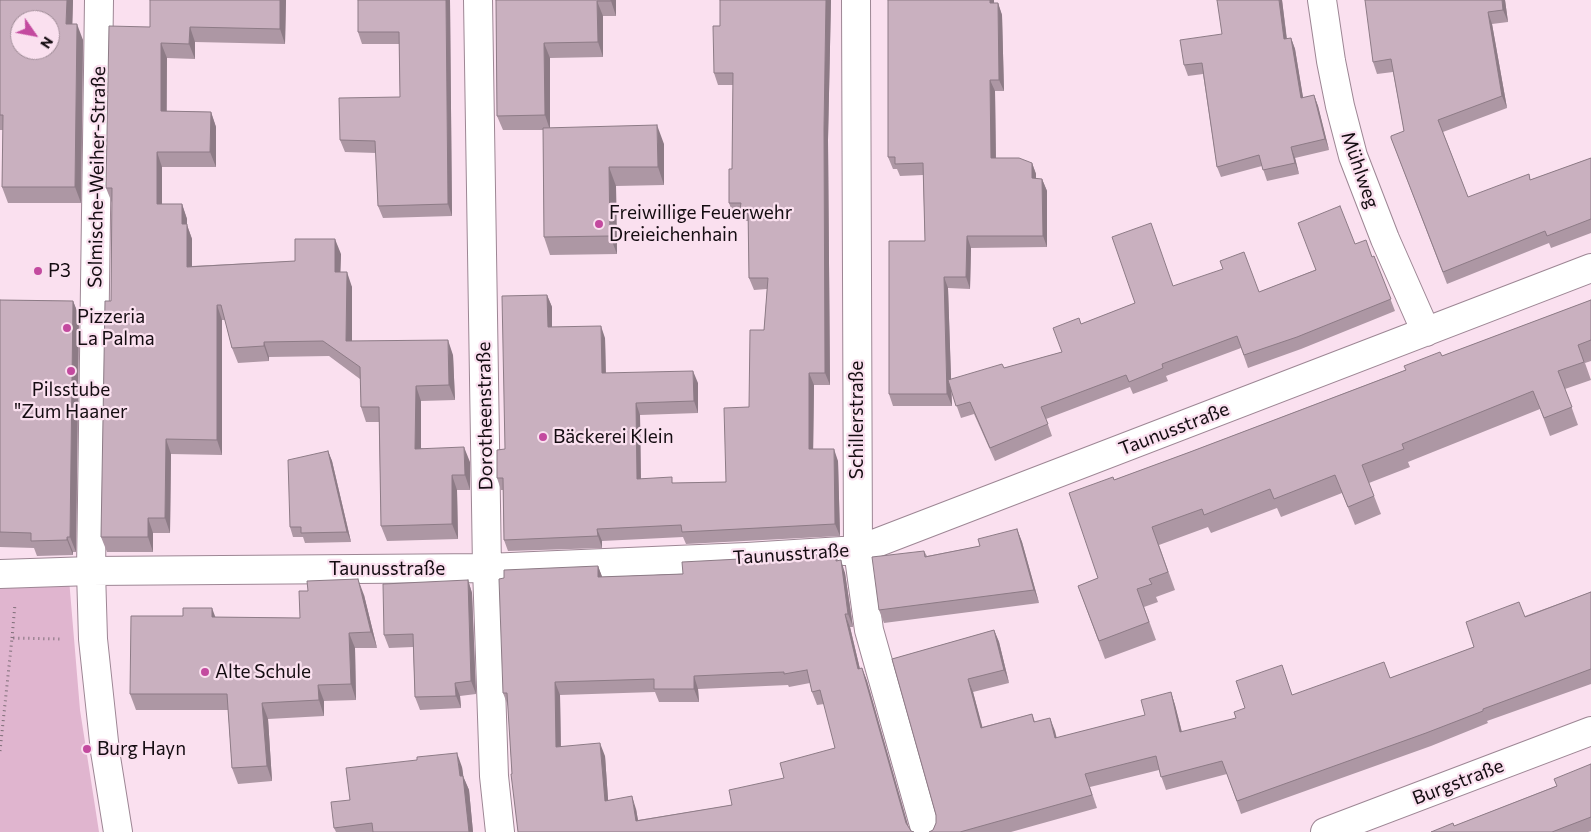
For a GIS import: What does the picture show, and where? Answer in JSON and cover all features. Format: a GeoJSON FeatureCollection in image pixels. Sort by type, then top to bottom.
{"type":"FeatureCollection","features":[{"type":"Feature","properties":{"kind":"street","name":"Solmische-Weiher-Straße"},"geometry":{"type":"LineString","coordinates":[[99,0],[90,571],[93,639],[105,751],[118,832]]}},
{"type":"Feature","properties":{"kind":"street","name":"Dorotheenstraße"},"geometry":{"type":"LineString","coordinates":[[478,0],[487,568],[494,776],[500,832]]}},
{"type":"Feature","properties":{"kind":"street","name":"Schillerstraße"},"geometry":{"type":"LineString","coordinates":[[856,0],[858,550],[868,630],[926,832]]}},
{"type":"Feature","properties":{"kind":"street","name":"Mühlweg"},"geometry":{"type":"LineString","coordinates":[[1322,0],[1340,106],[1353,156],[1382,232],[1426,332]]}},
{"type":"Feature","properties":{"kind":"street","name":"Taunusstraße"},"geometry":{"type":"LineString","coordinates":[[0,574],[90,571],[487,568],[747,557],[858,550],[1591,268]]}},
{"type":"Feature","properties":{"kind":"street","name":"Burgstraße"},"geometry":{"type":"LineString","coordinates":[[1325,832],[1591,732]]}},
{"type":"Feature","properties":{"kind":"path"},"geometry":{"type":"LineString","coordinates":[[0,751],[12,638],[93,639]]}},
{"type":"Feature","properties":{"kind":"shaded area"},"geometry":{"type":"Polygon","coordinates":[[[69,579],[80,710],[99,832],[0,832],[0,585],[69,579]]]}},
{"type":"Feature","properties":{"kind":"building"},"geometry":{"type":"Polygon","coordinates":[[[0,0],[67,0],[66,24],[77,24],[75,187],[2,187],[3,115],[0,115],[0,0]]]}},
{"type":"Feature","properties":{"kind":"building"},"geometry":{"type":"Polygon","coordinates":[[[150,0],[280,0],[280,29],[190,27],[189,44],[161,43],[161,111],[211,112],[210,152],[157,152],[157,204],[182,204],[182,224],[187,224],[187,267],[295,261],[295,239],[335,239],[335,272],[347,272],[346,341],[448,340],[449,385],[416,386],[415,449],[464,447],[465,475],[452,475],[452,524],[381,526],[379,407],[361,407],[360,367],[323,341],[264,342],[264,346],[232,348],[221,305],[217,305],[217,440],[166,439],[165,518],[148,518],[148,537],[101,537],[105,301],[111,301],[112,188],[106,188],[109,26],[150,27],[150,0]]]}},
{"type":"Feature","properties":{"kind":"building"},"geometry":{"type":"Polygon","coordinates":[[[358,0],[446,0],[448,204],[378,206],[375,141],[340,140],[339,98],[400,97],[399,32],[358,32],[358,0]]]}},
{"type":"Feature","properties":{"kind":"building"},"geometry":{"type":"Polygon","coordinates":[[[496,0],[611,0],[597,1],[598,42],[544,43],[545,115],[497,116],[496,0]]]}},
{"type":"Feature","properties":{"kind":"building"},"geometry":{"type":"Polygon","coordinates":[[[720,0],[826,0],[824,129],[825,373],[809,373],[809,449],[834,449],[835,524],[682,532],[681,525],[597,529],[598,536],[504,540],[503,478],[497,478],[497,450],[505,449],[502,296],[547,295],[548,327],[601,326],[602,373],[693,371],[694,401],[636,403],[637,479],[672,477],[672,483],[726,482],[724,408],[749,407],[750,330],[764,330],[768,278],[749,278],[748,209],[740,209],[741,203],[729,203],[729,169],[732,169],[733,73],[714,73],[713,26],[720,26],[720,0]]]}},
{"type":"Feature","properties":{"kind":"building"},"geometry":{"type":"Polygon","coordinates":[[[888,0],[990,0],[990,3],[998,3],[999,80],[990,80],[991,158],[1019,158],[1032,163],[1032,178],[1042,179],[1043,236],[967,236],[966,277],[944,277],[947,394],[889,394],[889,241],[925,241],[923,163],[895,164],[895,157],[888,157],[888,0]]]}},
{"type":"Feature","properties":{"kind":"building"},"geometry":{"type":"Polygon","coordinates":[[[1217,0],[1279,0],[1284,39],[1291,38],[1301,98],[1314,95],[1325,139],[1291,147],[1295,163],[1263,170],[1259,155],[1217,167],[1202,63],[1184,65],[1180,40],[1222,34],[1217,0]]]}},
{"type":"Feature","properties":{"kind":"building"},"geometry":{"type":"Polygon","coordinates":[[[1365,0],[1502,0],[1503,10],[1488,12],[1502,96],[1438,120],[1468,197],[1529,174],[1530,180],[1591,158],[1591,219],[1547,236],[1545,231],[1443,272],[1391,138],[1391,136],[1404,131],[1391,59],[1373,62],[1365,0]]]}},
{"type":"Feature","properties":{"kind":"building"},"geometry":{"type":"Polygon","coordinates":[[[657,125],[658,167],[609,167],[610,236],[544,237],[543,128],[657,125]]]}},
{"type":"Feature","properties":{"kind":"building"},"geometry":{"type":"Polygon","coordinates":[[[1340,206],[1355,244],[1366,240],[1391,299],[1297,337],[1244,355],[1237,336],[1162,364],[1163,368],[1129,382],[1126,375],[1041,407],[1048,424],[990,448],[970,402],[956,406],[948,380],[1002,364],[1004,368],[1062,352],[1053,328],[1079,318],[1081,324],[1135,303],[1112,237],[1151,223],[1173,286],[1223,269],[1220,261],[1244,252],[1259,292],[1316,270],[1298,223],[1340,206]]]}},
{"type":"Feature","properties":{"kind":"building"},"geometry":{"type":"Polygon","coordinates":[[[0,300],[73,301],[70,537],[67,537],[67,540],[31,541],[31,533],[0,532],[0,300]]]}},
{"type":"Feature","properties":{"kind":"building"},"geometry":{"type":"Polygon","coordinates":[[[1591,300],[1591,340],[1578,345],[1584,362],[1558,371],[1572,407],[1544,418],[1533,391],[1402,444],[1404,449],[1362,465],[1374,496],[1348,507],[1335,475],[1274,499],[1270,489],[1204,515],[1202,509],[1152,527],[1168,572],[1149,579],[1152,584],[1137,589],[1149,622],[1099,641],[1078,586],[1098,578],[1069,493],[1113,477],[1114,480],[1406,370],[1404,366],[1440,352],[1442,356],[1591,300]]]}},
{"type":"Feature","properties":{"kind":"building"},"geometry":{"type":"Polygon","coordinates":[[[328,451],[347,532],[301,533],[301,527],[290,527],[288,460],[328,451]]]}},
{"type":"Feature","properties":{"kind":"building"},"geometry":{"type":"Polygon","coordinates":[[[1017,529],[1034,590],[879,610],[872,557],[924,551],[925,557],[980,546],[978,539],[1017,529]]]}},
{"type":"Feature","properties":{"kind":"building"},"geometry":{"type":"Polygon","coordinates":[[[836,554],[836,561],[841,560],[848,614],[845,614],[858,669],[862,668],[906,823],[911,831],[914,832],[518,832],[511,774],[507,693],[503,693],[499,579],[504,578],[504,570],[598,566],[598,577],[683,574],[682,562],[836,554]],[[807,670],[784,674],[784,672],[694,676],[694,689],[654,689],[654,679],[555,682],[556,747],[600,743],[605,801],[632,796],[636,821],[732,805],[729,790],[784,778],[780,763],[835,748],[820,690],[812,692],[807,670]]]}},
{"type":"Feature","properties":{"kind":"building"},"geometry":{"type":"Polygon","coordinates":[[[358,579],[371,632],[349,633],[351,684],[318,685],[319,700],[262,703],[267,766],[232,768],[227,694],[130,694],[131,616],[183,616],[183,608],[212,608],[212,617],[300,618],[299,591],[308,591],[307,581],[358,579]]]}},
{"type":"Feature","properties":{"kind":"building"},"geometry":{"type":"Polygon","coordinates":[[[468,580],[471,681],[455,683],[456,696],[415,697],[413,634],[384,635],[383,584],[468,580]]]}},
{"type":"Feature","properties":{"kind":"building"},"geometry":{"type":"Polygon","coordinates":[[[1591,592],[1591,669],[1483,709],[1483,711],[1426,733],[1237,801],[1222,761],[1161,777],[1156,756],[1085,774],[1092,795],[960,832],[929,832],[933,830],[936,823],[936,815],[892,659],[994,630],[1004,670],[968,679],[981,728],[1032,714],[1034,722],[1050,718],[1055,738],[1145,715],[1141,700],[1171,692],[1180,732],[1236,718],[1234,712],[1245,708],[1236,681],[1282,665],[1292,695],[1384,662],[1390,678],[1474,647],[1466,622],[1519,602],[1525,617],[1591,592]]]}},
{"type":"Feature","properties":{"kind":"building"},"geometry":{"type":"Polygon","coordinates":[[[457,753],[460,776],[463,776],[469,832],[373,832],[372,823],[334,828],[331,802],[350,800],[346,768],[417,760],[417,757],[457,753]]]}},
{"type":"Feature","properties":{"kind":"building"},"geometry":{"type":"Polygon","coordinates":[[[1591,764],[1591,817],[1552,832],[1431,832],[1453,823],[1454,826],[1557,786],[1554,779],[1591,764]]]}},
{"type":"Feature","properties":{"kind":"place","name":"Freiwillige Feuerwehr Dreieichenhain"},"geometry":{"type":"Point","coordinates":[599,224]}},
{"type":"Feature","properties":{"kind":"place","name":"P3"},"geometry":{"type":"Point","coordinates":[38,271]}},
{"type":"Feature","properties":{"kind":"place","name":"Pizzeria La Palma"},"geometry":{"type":"Point","coordinates":[67,328]}},
{"type":"Feature","properties":{"kind":"place","name":"Pilsstube \"Zum Haaner"},"geometry":{"type":"Point","coordinates":[71,371]}},
{"type":"Feature","properties":{"kind":"place","name":"Bäckerei Klein"},"geometry":{"type":"Point","coordinates":[543,437]}},
{"type":"Feature","properties":{"kind":"place","name":"Alte Schule"},"geometry":{"type":"Point","coordinates":[205,672]}},
{"type":"Feature","properties":{"kind":"place","name":"Burg Hayn"},"geometry":{"type":"Point","coordinates":[87,749]}}]}
